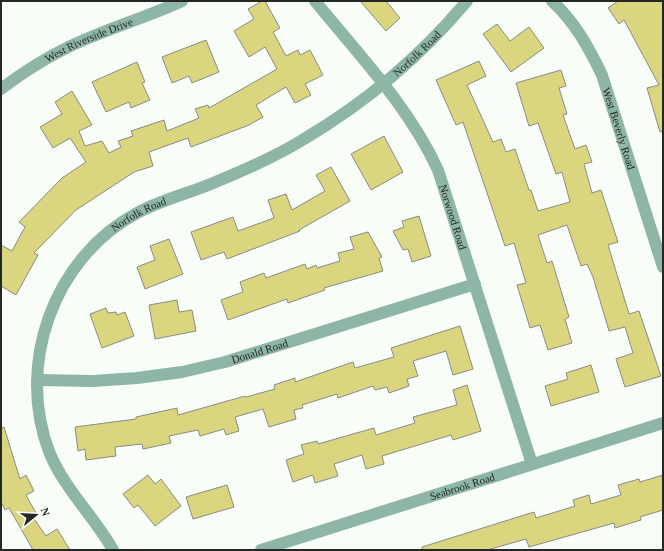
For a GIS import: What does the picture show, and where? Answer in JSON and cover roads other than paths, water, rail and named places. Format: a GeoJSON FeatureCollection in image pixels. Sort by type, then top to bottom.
{"type":"FeatureCollection","features":[{"type":"Feature","properties":{"kind":"street","name":"West Riverside Drive"},"geometry":{"type":"LineString","coordinates":[[1,89],[23,73],[58,52],[96,35],[151,15],[182,1]]}},
{"type":"Feature","properties":{"kind":"street","name":"Norwood Road"},"geometry":{"type":"LineString","coordinates":[[315,1],[412,121],[430,151],[438,170],[532,464]]}},
{"type":"Feature","properties":{"kind":"street","name":"Norfolk Road"},"geometry":{"type":"LineString","coordinates":[[113,550],[108,540],[72,494],[50,453],[42,428],[38,402],[38,359],[43,333],[62,288],[76,266],[94,246],[114,228],[136,214],[153,205],[217,182],[261,162],[303,140],[344,114],[383,84],[419,53],[467,1]]}},
{"type":"Feature","properties":{"kind":"street","name":"West Beverly Road"},"geometry":{"type":"LineString","coordinates":[[552,1],[575,27],[590,50],[602,75],[663,267]]}},
{"type":"Feature","properties":{"kind":"street","name":"Donald Road"},"geometry":{"type":"LineString","coordinates":[[37,380],[93,381],[137,378],[182,372],[225,362],[475,284]]}},
{"type":"Feature","properties":{"kind":"street","name":"Seabrook Road"},"geometry":{"type":"LineString","coordinates":[[261,550],[663,422]]}}]}
